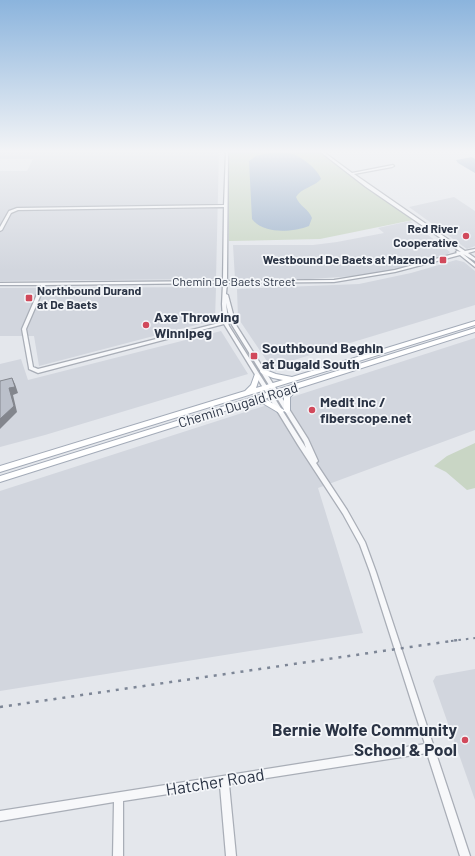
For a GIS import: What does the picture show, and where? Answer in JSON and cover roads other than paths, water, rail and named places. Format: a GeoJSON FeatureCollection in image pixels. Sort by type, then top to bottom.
{"type":"FeatureCollection","features":[{"type":"Feature","properties":{"kind":"main road","name":"Chemin Dugald Road"},"geometry":{"type":"LineString","coordinates":[[0,470],[475,323]]}},
{"type":"Feature","properties":{"kind":"main road","name":"Chemin Dugald Road"},"geometry":{"type":"LineString","coordinates":[[0,479],[475,330]]}},
{"type":"Feature","properties":{"kind":"main road"},"geometry":{"type":"LineString","coordinates":[[263,371],[275,376],[293,379]]}},
{"type":"Feature","properties":{"kind":"main road"},"geometry":{"type":"LineString","coordinates":[[244,394],[254,386],[257,376]]}},
{"type":"Feature","properties":{"kind":"main road"},"geometry":{"type":"LineString","coordinates":[[243,403],[265,402],[284,410],[287,396],[300,386]]}},
{"type":"Feature","properties":{"kind":"street"},"geometry":{"type":"LineString","coordinates":[[226,190],[225,322],[257,376],[269,387]]}},
{"type":"Feature","properties":{"kind":"street"},"geometry":{"type":"LineString","coordinates":[[374,190],[432,230],[435,235],[475,260]]}},
{"type":"Feature","properties":{"kind":"street"},"geometry":{"type":"LineString","coordinates":[[0,230],[10,212],[17,209],[226,206]]}},
{"type":"Feature","properties":{"kind":"street","name":"Chemin De Baets Street"},"geometry":{"type":"LineString","coordinates":[[0,284],[338,280],[395,271],[475,250]]}},
{"type":"Feature","properties":{"kind":"street"},"geometry":{"type":"LineString","coordinates":[[462,253],[475,266]]}},
{"type":"Feature","properties":{"kind":"street"},"geometry":{"type":"LineString","coordinates":[[43,284],[24,328],[31,368],[38,371],[232,321]]}},
{"type":"Feature","properties":{"kind":"street"},"geometry":{"type":"LineString","coordinates":[[225,293],[232,321],[263,371],[269,387],[284,410],[300,443],[356,530],[373,572],[464,856]]}},
{"type":"Feature","properties":{"kind":"street","name":"Hatcher Road"},"geometry":{"type":"LineString","coordinates":[[0,816],[429,748]]}},
{"type":"Feature","properties":{"kind":"street"},"geometry":{"type":"LineString","coordinates":[[224,780],[231,856]]}},
{"type":"Feature","properties":{"kind":"street"},"geometry":{"type":"LineString","coordinates":[[118,856],[119,798]]}},
{"type":"Feature","properties":{"kind":"water"},"geometry":{"type":"Polygon","coordinates":[[[250,190],[305,190],[296,197],[299,203],[311,215],[312,218],[309,226],[295,230],[279,231],[264,228],[252,219],[250,190]]]}},
{"type":"Feature","properties":{"kind":"railway"},"geometry":{"type":"LineString","coordinates":[[452,641],[475,638]]}},
{"type":"Feature","properties":{"kind":"railway"},"geometry":{"type":"LineString","coordinates":[[452,641],[458,640]]}},
{"type":"Feature","properties":{"kind":"railway"},"geometry":{"type":"LineString","coordinates":[[0,707],[452,641]]}},
{"type":"Feature","properties":{"kind":"place","name":"Red River Cooperative"},"geometry":{"type":"Point","coordinates":[466,236]}},
{"type":"Feature","properties":{"kind":"place","name":"Westbound De Baets at Mazenod"},"geometry":{"type":"Point","coordinates":[443,260]}},
{"type":"Feature","properties":{"kind":"place","name":"Northbound Durand at De Baets"},"geometry":{"type":"Point","coordinates":[29,298]}},
{"type":"Feature","properties":{"kind":"place","name":"Axe Throwing Winnipeg"},"geometry":{"type":"Point","coordinates":[146,325]}},
{"type":"Feature","properties":{"kind":"place","name":"Southbound Beghin at Dugald South"},"geometry":{"type":"Point","coordinates":[254,356]}},
{"type":"Feature","properties":{"kind":"place","name":"Medit Inc / fiberscope.net"},"geometry":{"type":"Point","coordinates":[312,410]}},
{"type":"Feature","properties":{"kind":"place","name":"Bernie Wolfe Community School & Pool"},"geometry":{"type":"Point","coordinates":[465,740]}}]}
